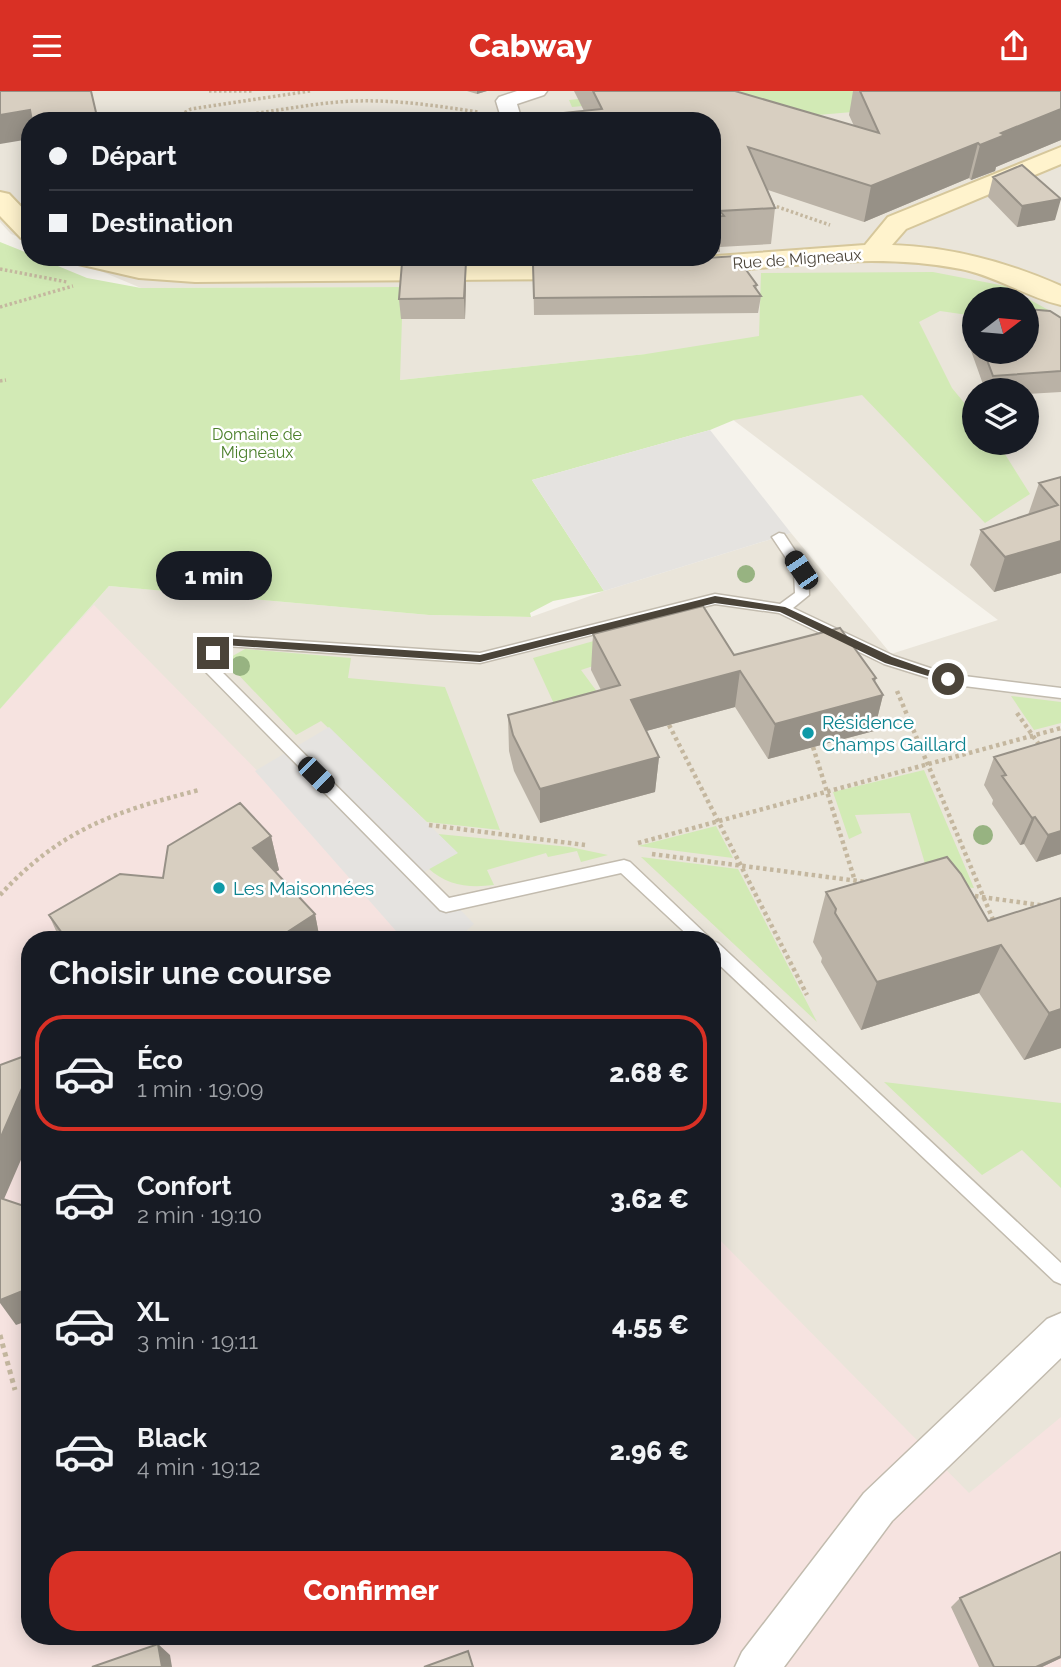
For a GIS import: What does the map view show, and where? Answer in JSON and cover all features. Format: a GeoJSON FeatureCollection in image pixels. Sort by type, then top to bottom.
{"type":"FeatureCollection","features":[{"type":"Feature","properties":{"kind":"street"},"geometry":{"type":"LineString","coordinates":[[510,112],[506,101],[537,91]]}},
{"type":"Feature","properties":{"kind":"street","name":"Rue de Migneaux"},"geometry":{"type":"LineString","coordinates":[[721,264],[875,254],[878,243],[897,223],[1061,155]]}},
{"type":"Feature","properties":{"kind":"street"},"geometry":{"type":"LineString","coordinates":[[0,201],[21,223]]}},
{"type":"Feature","properties":{"kind":"street"},"geometry":{"type":"LineString","coordinates":[[875,254],[959,261],[1007,273],[1061,297]]}},
{"type":"Feature","properties":{"kind":"street"},"geometry":{"type":"LineString","coordinates":[[82,271],[115,267],[195,274],[481,266]]}},
{"type":"Feature","properties":{"kind":"street"},"geometry":{"type":"LineString","coordinates":[[578,266],[615,269]]}},
{"type":"Feature","properties":{"kind":"street","name":"Rue de Migneaux"},"geometry":{"type":"LineString","coordinates":[[668,267],[684,266]]}},
{"type":"Feature","properties":{"kind":"street"},"geometry":{"type":"LineString","coordinates":[[757,1667],[878,1507],[1061,1332]]}},
{"type":"Feature","properties":{"kind":"lane"},"geometry":{"type":"LineString","coordinates":[[779,537],[801,570],[802,595],[782,609]]}},
{"type":"Feature","properties":{"kind":"lane"},"geometry":{"type":"LineString","coordinates":[[694,931],[624,866],[446,905],[205,664],[222,641],[480,658],[715,599],[782,609],[883,657],[948,679],[1061,693]]}},
{"type":"Feature","properties":{"kind":"lane"},"geometry":{"type":"LineString","coordinates":[[721,955],[1061,1275]]}},
{"type":"Feature","properties":{"kind":"path"},"geometry":{"type":"LineString","coordinates":[[209,91],[254,91]]}},
{"type":"Feature","properties":{"kind":"path"},"geometry":{"type":"LineString","coordinates":[[186,112],[310,91]]}},
{"type":"Feature","properties":{"kind":"path"},"geometry":{"type":"LineString","coordinates":[[256,112],[337,102],[382,100],[464,112]]}},
{"type":"Feature","properties":{"kind":"path"},"geometry":{"type":"LineString","coordinates":[[762,202],[836,227]]}},
{"type":"Feature","properties":{"kind":"path"},"geometry":{"type":"LineString","coordinates":[[0,307],[82,271]]}},
{"type":"Feature","properties":{"kind":"path"},"geometry":{"type":"LineString","coordinates":[[0,381],[6,380]]}},
{"type":"Feature","properties":{"kind":"path"},"geometry":{"type":"LineString","coordinates":[[883,657],[999,933]]}},
{"type":"Feature","properties":{"kind":"path"},"geometry":{"type":"LineString","coordinates":[[997,684],[1046,755]]}},
{"type":"Feature","properties":{"kind":"path"},"geometry":{"type":"LineString","coordinates":[[669,725],[809,1000]]}},
{"type":"Feature","properties":{"kind":"path"},"geometry":{"type":"LineString","coordinates":[[627,846],[1061,729]]}},
{"type":"Feature","properties":{"kind":"path"},"geometry":{"type":"LineString","coordinates":[[813,747],[859,892]]}},
{"type":"Feature","properties":{"kind":"path"},"geometry":{"type":"LineString","coordinates":[[0,895],[43,851],[73,831],[124,811],[199,790]]}},
{"type":"Feature","properties":{"kind":"path"},"geometry":{"type":"LineString","coordinates":[[429,825],[587,846]]}},
{"type":"Feature","properties":{"kind":"path"},"geometry":{"type":"LineString","coordinates":[[639,852],[868,883]]}},
{"type":"Feature","properties":{"kind":"path"},"geometry":{"type":"LineString","coordinates":[[958,894],[1048,906]]}},
{"type":"Feature","properties":{"kind":"path"},"geometry":{"type":"LineString","coordinates":[[0,1335],[15,1390]]}},
{"type":"Feature","properties":{"kind":"shaded area"},"geometry":{"type":"Polygon","coordinates":[[[0,91],[1061,91],[1061,1667],[0,1667],[0,709],[109,586],[429,615],[531,617],[604,591],[791,533],[891,654],[998,620],[646,354],[400,380],[397,368],[403,287],[141,288],[88,266],[721,266],[721,112],[21,112],[21,238],[11,234],[0,222],[0,91]]]}},
{"type":"Feature","properties":{"kind":"shaded area"},"geometry":{"type":"Polygon","coordinates":[[[710,430],[791,533],[604,591],[532,480],[710,430]]]}},
{"type":"Feature","properties":{"kind":"shaded area"},"geometry":{"type":"Polygon","coordinates":[[[94,605],[415,931],[21,931],[21,1645],[721,1645],[721,1241],[969,1493],[1061,1417],[1061,1667],[0,1667],[0,709],[94,605]]]}},
{"type":"Feature","properties":{"kind":"shaded area"},"geometry":{"type":"Polygon","coordinates":[[[329,727],[458,853],[424,872],[474,924],[466,931],[396,931],[255,771],[329,727]]]}},
{"type":"Feature","properties":{"kind":"green space"},"geometry":{"type":"Polygon","coordinates":[[[648,91],[1061,91],[721,123],[721,112],[663,112],[614,103],[572,107],[569,100],[648,91]]]}},
{"type":"Feature","properties":{"kind":"green space","name":"Domaine de Migneaux"},"geometry":{"type":"Polygon","coordinates":[[[0,242],[21,250],[21,266],[58,266],[87,278],[141,288],[403,287],[400,380],[646,354],[759,336],[761,273],[933,272],[1007,287],[962,287],[962,314],[940,311],[919,322],[952,388],[962,400],[962,455],[1006,455],[1030,494],[985,523],[862,395],[734,420],[710,430],[532,480],[604,591],[553,601],[530,613],[531,617],[429,615],[109,586],[0,709],[0,242]]]}},
{"type":"Feature","properties":{"kind":"green space","name":"Domaine de Migneaux"},"geometry":{"type":"Polygon","coordinates":[[[1040,305],[1061,317],[1061,339],[1040,330],[1040,305]]]}},
{"type":"Feature","properties":{"kind":"green space"},"geometry":{"type":"Polygon","coordinates":[[[608,637],[630,654],[581,670],[612,712],[566,730],[533,658],[608,637]]]}},
{"type":"Feature","properties":{"kind":"green space"},"geometry":{"type":"Polygon","coordinates":[[[245,649],[351,658],[348,678],[445,687],[500,830],[427,822],[321,721],[296,735],[231,667],[229,658],[245,649]]]}},
{"type":"Feature","properties":{"kind":"green space"},"geometry":{"type":"Polygon","coordinates":[[[1011,696],[1061,702],[1061,723],[1034,730],[1011,696]]]}},
{"type":"Feature","properties":{"kind":"green space"},"geometry":{"type":"Polygon","coordinates":[[[924,770],[974,888],[931,884],[910,813],[855,815],[862,833],[849,839],[833,792],[924,770]]]}},
{"type":"Feature","properties":{"kind":"green space"},"geometry":{"type":"Polygon","coordinates":[[[716,826],[733,858],[638,846],[716,826]]]}},
{"type":"Feature","properties":{"kind":"green space"},"geometry":{"type":"Polygon","coordinates":[[[438,834],[570,847],[608,855],[581,862],[577,851],[548,857],[546,853],[487,870],[494,885],[467,886],[443,879],[428,868],[457,853],[438,834]]]}},
{"type":"Feature","properties":{"kind":"green space"},"geometry":{"type":"Polygon","coordinates":[[[641,857],[738,869],[817,1022],[721,931],[641,857]]]}},
{"type":"Feature","properties":{"kind":"green space"},"geometry":{"type":"Polygon","coordinates":[[[884,1082],[1061,1103],[1061,1188],[1022,1150],[982,1175],[884,1082]]]}},
{"type":"Feature","properties":{"kind":"building"},"geometry":{"type":"Polygon","coordinates":[[[0,91],[91,91],[96,112],[30,110],[0,115],[0,91]]]}},
{"type":"Feature","properties":{"kind":"building"},"geometry":{"type":"Polygon","coordinates":[[[593,91],[735,91],[879,133],[860,91],[1061,91],[1061,109],[1001,133],[1005,135],[980,145],[978,143],[871,186],[748,147],[775,208],[721,211],[721,112],[573,112],[602,109],[593,91]]]}},
{"type":"Feature","properties":{"kind":"building"},"geometry":{"type":"Polygon","coordinates":[[[1022,165],[1061,199],[1022,206],[993,177],[1022,165]]]}},
{"type":"Feature","properties":{"kind":"building"},"geometry":{"type":"Polygon","coordinates":[[[736,256],[757,285],[754,286],[761,296],[534,298],[533,266],[721,266],[721,257],[736,256]]]}},
{"type":"Feature","properties":{"kind":"building"},"geometry":{"type":"Polygon","coordinates":[[[402,266],[466,266],[464,298],[399,299],[402,266]]]}},
{"type":"Feature","properties":{"kind":"building"},"geometry":{"type":"Polygon","coordinates":[[[1040,310],[1050,311],[1061,318],[1061,371],[993,376],[988,364],[1040,364],[1040,310]]]}},
{"type":"Feature","properties":{"kind":"building"},"geometry":{"type":"Polygon","coordinates":[[[1061,477],[1061,541],[1005,557],[981,530],[1058,505],[1039,483],[1061,477]]]}},
{"type":"Feature","properties":{"kind":"building"},"geometry":{"type":"Polygon","coordinates":[[[703,606],[734,655],[840,628],[876,678],[873,679],[883,695],[775,724],[740,671],[631,700],[659,757],[540,789],[513,735],[508,715],[620,685],[593,634],[703,606]]]}},
{"type":"Feature","properties":{"kind":"building"},"geometry":{"type":"Polygon","coordinates":[[[1061,737],[1061,831],[1048,835],[1035,817],[1032,818],[1002,776],[1006,775],[994,757],[1061,737]]]}},
{"type":"Feature","properties":{"kind":"building"},"geometry":{"type":"Polygon","coordinates":[[[240,803],[271,836],[253,848],[315,914],[289,931],[61,931],[49,915],[120,874],[163,878],[168,846],[240,803]]]}},
{"type":"Feature","properties":{"kind":"building"},"geometry":{"type":"Polygon","coordinates":[[[947,857],[961,874],[988,921],[1061,898],[1061,1009],[1049,1013],[1001,945],[877,982],[835,913],[836,909],[826,892],[947,857]]]}},
{"type":"Feature","properties":{"kind":"building"},"geometry":{"type":"Polygon","coordinates":[[[21,1057],[21,1091],[0,1139],[0,1065],[21,1057]]]}},
{"type":"Feature","properties":{"kind":"building"},"geometry":{"type":"Polygon","coordinates":[[[0,1198],[21,1205],[21,1292],[0,1300],[0,1198]]]}},
{"type":"Feature","properties":{"kind":"building"},"geometry":{"type":"Polygon","coordinates":[[[1061,1552],[1061,1656],[1036,1667],[994,1667],[960,1598],[1061,1552]]]}},
{"type":"Feature","properties":{"kind":"building"},"geometry":{"type":"Polygon","coordinates":[[[158,1645],[162,1667],[92,1667],[158,1645]]]}},
{"type":"Feature","properties":{"kind":"building"},"geometry":{"type":"Polygon","coordinates":[[[468,1651],[473,1667],[424,1667],[468,1651]]]}},
{"type":"Feature","properties":{"kind":"place","name":"Résidence Champs Gaillard"},"geometry":{"type":"Point","coordinates":[808,733]}},
{"type":"Feature","properties":{"kind":"place","name":"Les Maisonnées"},"geometry":{"type":"Point","coordinates":[219,888]}},
{"type":"Feature","properties":{"kind":"route"},"geometry":{"type":"LineString","coordinates":[[213,653],[222,641],[480,658],[715,599],[782,609],[888,660],[948,679]]}}]}
